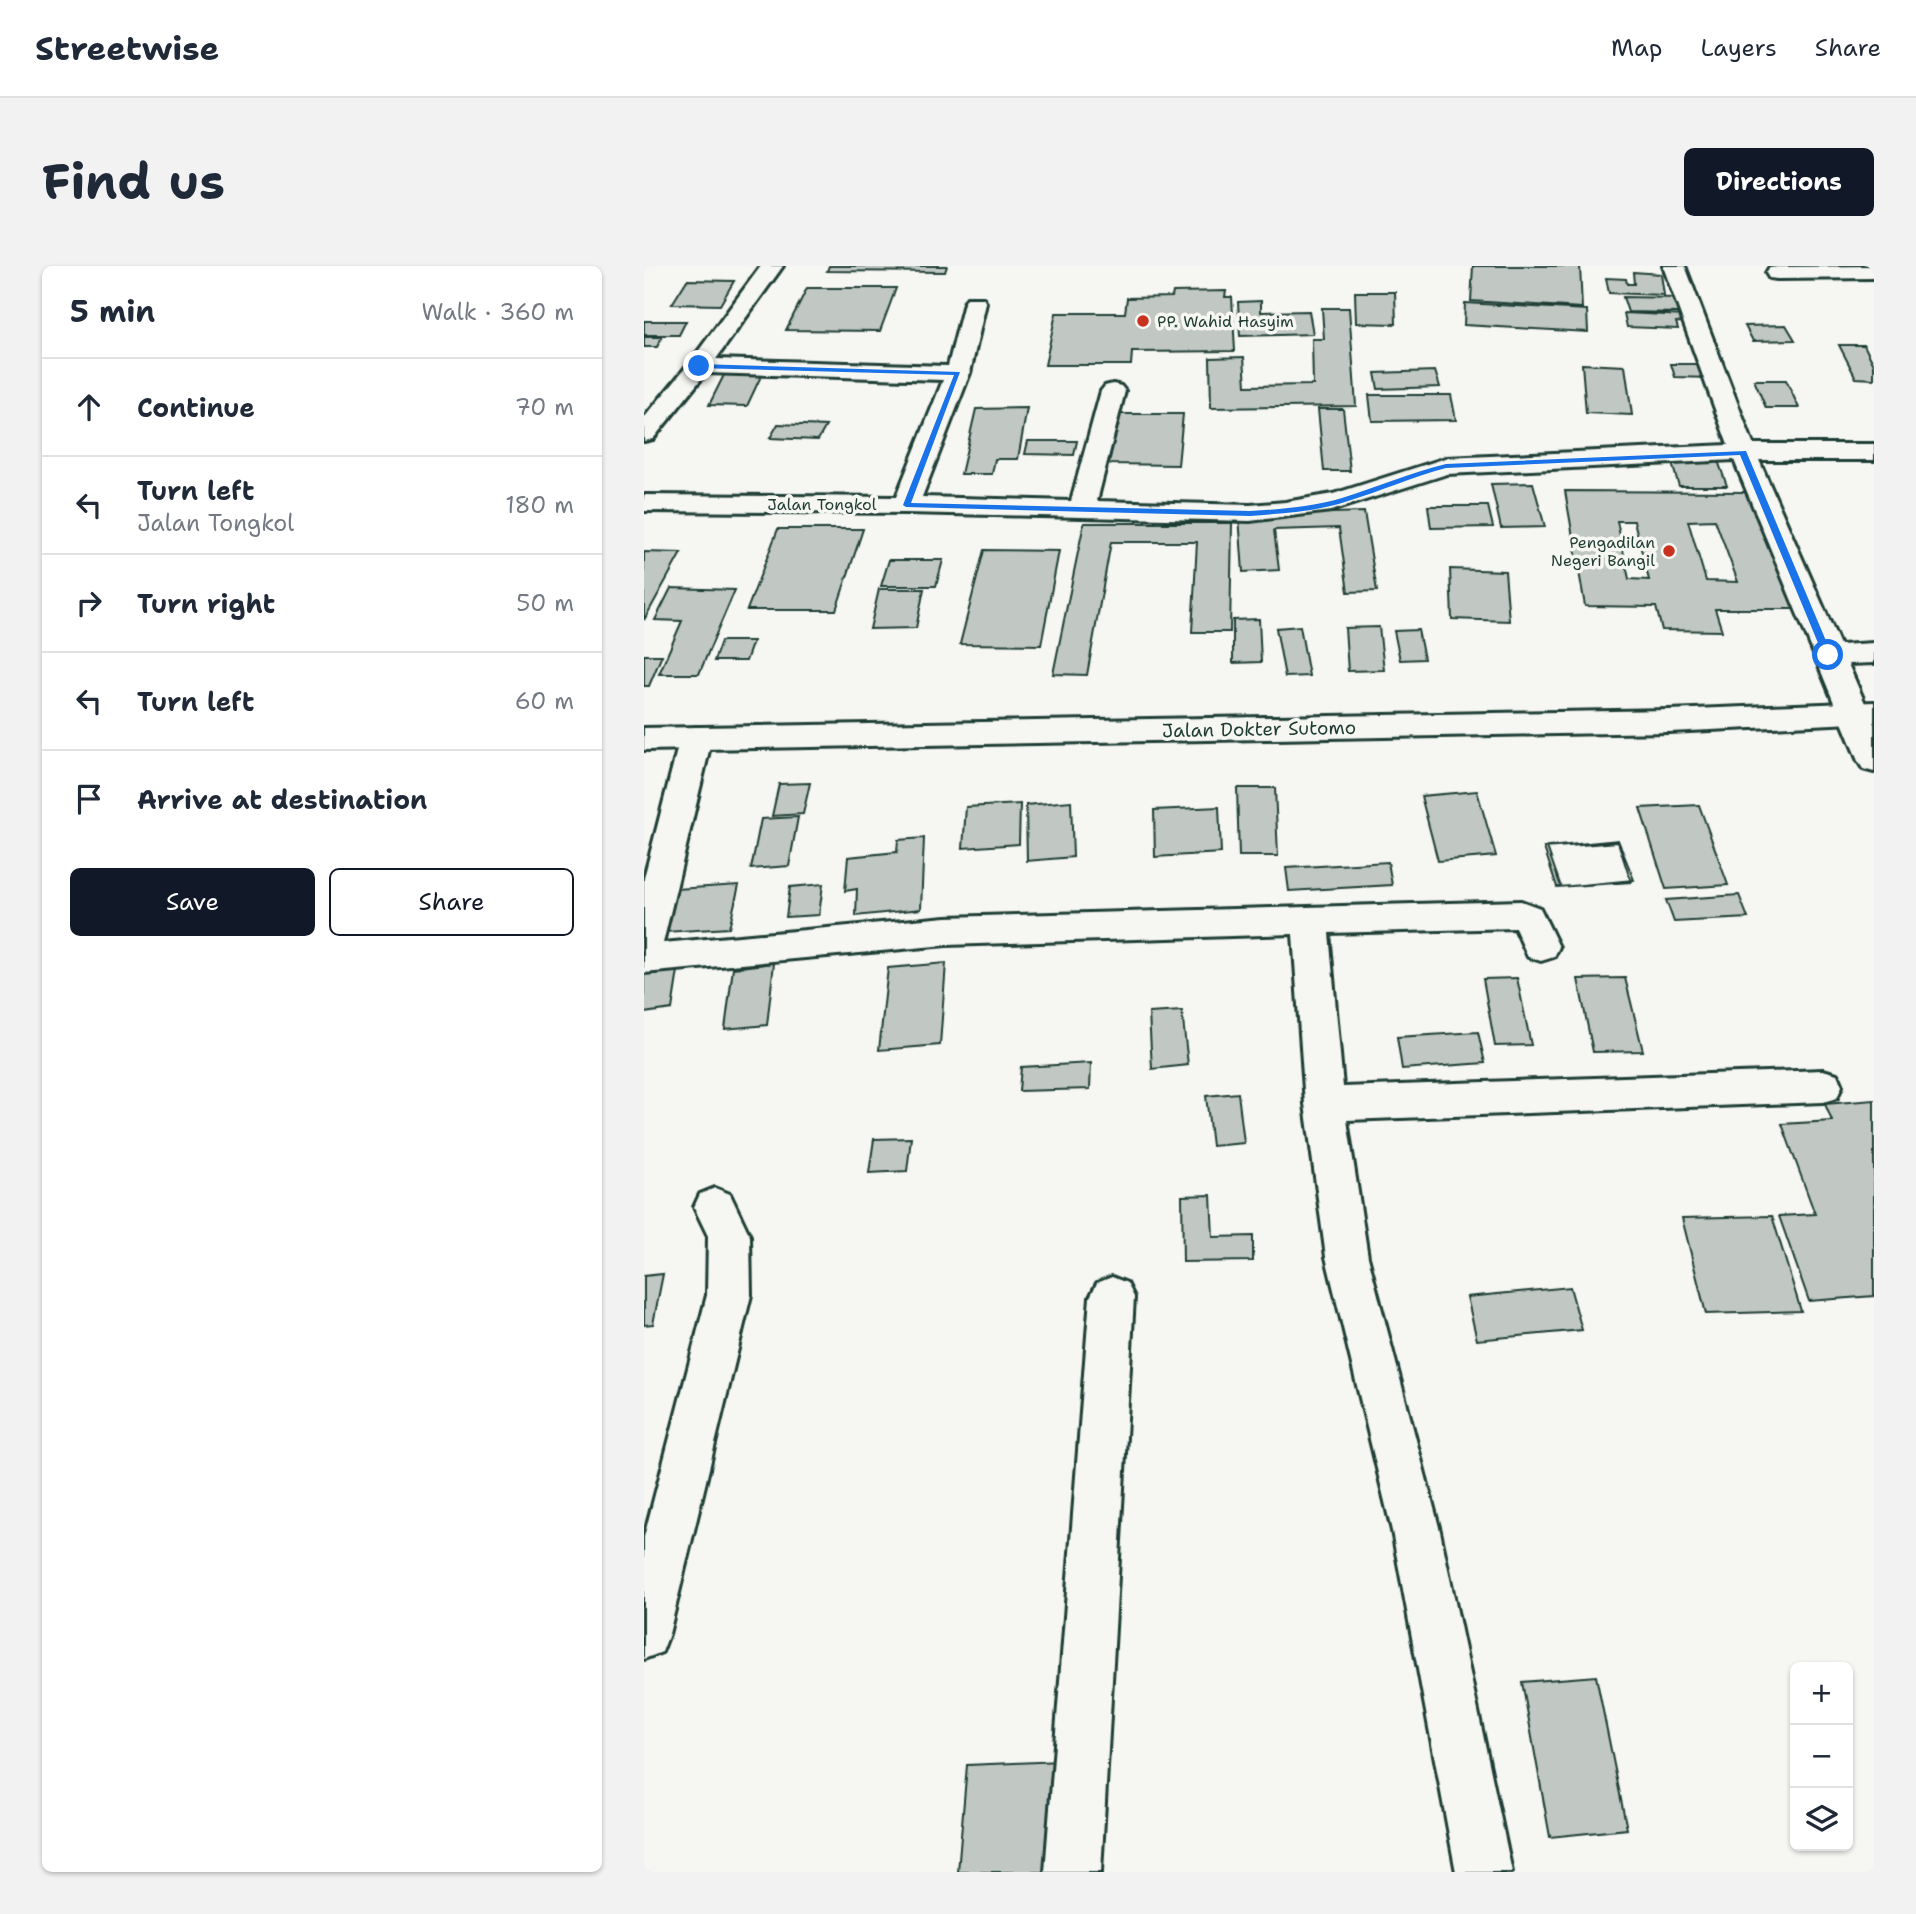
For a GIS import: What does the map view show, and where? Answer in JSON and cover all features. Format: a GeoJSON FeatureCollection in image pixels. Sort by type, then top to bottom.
{"type":"FeatureCollection","features":[{"type":"Feature","properties":{"kind":"main road"},"geometry":{"type":"LineString","coordinates":[[644,434],[699,366],[772,266]]}},
{"type":"Feature","properties":{"kind":"main road"},"geometry":{"type":"LineString","coordinates":[[1674,266],[1743,453],[1828,655],[1863,713],[1874,761]]}},
{"type":"Feature","properties":{"kind":"main road"},"geometry":{"type":"LineString","coordinates":[[1777,273],[1874,272]]}},
{"type":"Feature","properties":{"kind":"main road"},"geometry":{"type":"LineString","coordinates":[[906,505],[958,373],[975,303]]}},
{"type":"Feature","properties":{"kind":"main road"},"geometry":{"type":"LineString","coordinates":[[699,366],[958,373]]}},
{"type":"Feature","properties":{"kind":"main road"},"geometry":{"type":"LineString","coordinates":[[1082,509],[1113,391]]}},
{"type":"Feature","properties":{"kind":"main road","name":"Jalan Tongkol"},"geometry":{"type":"LineString","coordinates":[[644,503],[906,505],[1250,513],[1305,509],[1344,500],[1415,474],[1446,466],[1743,453],[1874,452]]}},
{"type":"Feature","properties":{"kind":"main road"},"geometry":{"type":"LineString","coordinates":[[1828,655],[1874,653]]}},
{"type":"Feature","properties":{"kind":"main road","name":"Jalan Dokter Sutomo"},"geometry":{"type":"LineString","coordinates":[[644,739],[1669,722],[1863,713]]}},
{"type":"Feature","properties":{"kind":"main road"},"geometry":{"type":"LineString","coordinates":[[644,947],[696,738]]}},
{"type":"Feature","properties":{"kind":"main road"},"geometry":{"type":"LineString","coordinates":[[644,959],[946,931],[1521,914],[1528,918],[1541,947]]}},
{"type":"Feature","properties":{"kind":"main road"},"geometry":{"type":"LineString","coordinates":[[1310,919],[1325,1104],[1347,1257],[1416,1531],[1484,1872]]}},
{"type":"Feature","properties":{"kind":"main road"},"geometry":{"type":"LineString","coordinates":[[1325,1104],[1823,1086]]}},
{"type":"Feature","properties":{"kind":"main road"},"geometry":{"type":"LineString","coordinates":[[644,1634],[729,1295],[729,1236],[715,1207]]}},
{"type":"Feature","properties":{"kind":"main road"},"geometry":{"type":"LineString","coordinates":[[1073,1872],[1112,1297]]}},
{"type":"Feature","properties":{"kind":"building"},"geometry":{"type":"Polygon","coordinates":[[[829,266],[947,266],[945,272],[827,271],[829,266]]]}},
{"type":"Feature","properties":{"kind":"building"},"geometry":{"type":"Polygon","coordinates":[[[1473,266],[1580,266],[1582,308],[1471,301],[1473,266]]]}},
{"type":"Feature","properties":{"kind":"building"},"geometry":{"type":"Polygon","coordinates":[[[1633,272],[1661,274],[1664,295],[1609,293],[1606,278],[1626,279],[1627,284],[1634,284],[1633,272]]]}},
{"type":"Feature","properties":{"kind":"building"},"geometry":{"type":"Polygon","coordinates":[[[687,280],[734,281],[720,305],[672,304],[687,280]]]}},
{"type":"Feature","properties":{"kind":"building"},"geometry":{"type":"Polygon","coordinates":[[[807,288],[896,288],[880,331],[786,330],[807,288]]]}},
{"type":"Feature","properties":{"kind":"building","name":"PP. Wahid Hasyim"},"geometry":{"type":"Polygon","coordinates":[[[1226,291],[1225,297],[1232,297],[1235,351],[1132,352],[1131,365],[1045,365],[1056,313],[1125,313],[1127,298],[1172,297],[1173,292],[1226,291]]]}},
{"type":"Feature","properties":{"kind":"building"},"geometry":{"type":"Polygon","coordinates":[[[1355,292],[1395,292],[1396,324],[1356,323],[1355,292]]]}},
{"type":"Feature","properties":{"kind":"building"},"geometry":{"type":"Polygon","coordinates":[[[1623,297],[1677,298],[1681,313],[1628,312],[1623,297]]]}},
{"type":"Feature","properties":{"kind":"building"},"geometry":{"type":"Polygon","coordinates":[[[1261,301],[1261,312],[1309,311],[1313,334],[1240,336],[1238,302],[1261,301]]]}},
{"type":"Feature","properties":{"kind":"building"},"geometry":{"type":"Polygon","coordinates":[[[1465,303],[1587,310],[1588,332],[1464,325],[1465,303]]]}},
{"type":"Feature","properties":{"kind":"building"},"geometry":{"type":"Polygon","coordinates":[[[1322,308],[1349,308],[1356,406],[1211,408],[1210,358],[1244,357],[1246,386],[1313,385],[1312,339],[1324,339],[1322,308]]]}},
{"type":"Feature","properties":{"kind":"building"},"geometry":{"type":"Polygon","coordinates":[[[1624,313],[1687,316],[1688,323],[1676,322],[1678,329],[1627,327],[1624,313]]]}},
{"type":"Feature","properties":{"kind":"building"},"geometry":{"type":"Polygon","coordinates":[[[644,321],[686,321],[679,335],[644,335],[644,321]]]}},
{"type":"Feature","properties":{"kind":"building"},"geometry":{"type":"Polygon","coordinates":[[[1786,325],[1795,340],[1753,341],[1745,326],[1786,325]]]}},
{"type":"Feature","properties":{"kind":"building"},"geometry":{"type":"Polygon","coordinates":[[[644,337],[662,337],[657,347],[644,347],[644,337]]]}},
{"type":"Feature","properties":{"kind":"building"},"geometry":{"type":"Polygon","coordinates":[[[1839,345],[1864,345],[1874,365],[1874,379],[1856,378],[1839,345]]]}},
{"type":"Feature","properties":{"kind":"building"},"geometry":{"type":"Polygon","coordinates":[[[1582,364],[1625,366],[1632,415],[1586,413],[1582,364]]]}},
{"type":"Feature","properties":{"kind":"building"},"geometry":{"type":"Polygon","coordinates":[[[1671,364],[1707,364],[1711,378],[1675,377],[1671,364]]]}},
{"type":"Feature","properties":{"kind":"building"},"geometry":{"type":"Polygon","coordinates":[[[1435,371],[1440,387],[1378,389],[1375,373],[1435,371]]]}},
{"type":"Feature","properties":{"kind":"building"},"geometry":{"type":"Polygon","coordinates":[[[725,373],[762,374],[747,406],[709,405],[725,373]]]}},
{"type":"Feature","properties":{"kind":"building"},"geometry":{"type":"Polygon","coordinates":[[[1754,380],[1786,380],[1799,408],[1766,408],[1754,380]]]}},
{"type":"Feature","properties":{"kind":"building"},"geometry":{"type":"Polygon","coordinates":[[[1369,395],[1451,395],[1456,420],[1372,421],[1369,395]]]}},
{"type":"Feature","properties":{"kind":"building"},"geometry":{"type":"Polygon","coordinates":[[[1027,408],[1018,459],[995,459],[992,474],[961,474],[976,409],[1027,408]]]}},
{"type":"Feature","properties":{"kind":"building"},"geometry":{"type":"Polygon","coordinates":[[[1318,409],[1343,409],[1350,471],[1324,471],[1318,409]]]}},
{"type":"Feature","properties":{"kind":"building"},"geometry":{"type":"Polygon","coordinates":[[[1117,414],[1183,414],[1178,465],[1109,464],[1117,414]]]}},
{"type":"Feature","properties":{"kind":"building"},"geometry":{"type":"Polygon","coordinates":[[[778,424],[826,426],[818,440],[770,438],[778,424]]]}},
{"type":"Feature","properties":{"kind":"building"},"geometry":{"type":"Polygon","coordinates":[[[1028,441],[1077,441],[1074,455],[1025,454],[1028,441]]]}},
{"type":"Feature","properties":{"kind":"building"},"geometry":{"type":"Polygon","coordinates":[[[1670,457],[1717,458],[1727,486],[1679,486],[1670,457]]]}},
{"type":"Feature","properties":{"kind":"building"},"geometry":{"type":"Polygon","coordinates":[[[1533,483],[1545,527],[1501,528],[1491,484],[1533,483]]]}},
{"type":"Feature","properties":{"kind":"building","name":"Pengadilan Negeri Bangil"},"geometry":{"type":"Polygon","coordinates":[[[1565,491],[1746,492],[1794,609],[1715,609],[1722,631],[1662,630],[1656,607],[1585,606],[1565,491]],[[1715,520],[1688,521],[1706,581],[1738,582],[1715,520]],[[1617,521],[1629,579],[1649,580],[1634,521],[1617,521]]]}},
{"type":"Feature","properties":{"kind":"building"},"geometry":{"type":"Polygon","coordinates":[[[1428,506],[1488,506],[1493,527],[1431,528],[1428,506]]]}},
{"type":"Feature","properties":{"kind":"building"},"geometry":{"type":"Polygon","coordinates":[[[1364,512],[1377,591],[1348,592],[1339,528],[1274,530],[1279,570],[1243,572],[1239,516],[1364,512]]]}},
{"type":"Feature","properties":{"kind":"building"},"geometry":{"type":"Polygon","coordinates":[[[1084,523],[1232,523],[1230,632],[1192,632],[1197,542],[1111,542],[1087,675],[1053,674],[1084,523]]]}},
{"type":"Feature","properties":{"kind":"building"},"geometry":{"type":"Polygon","coordinates":[[[778,529],[863,529],[836,610],[747,610],[778,529]]]}},
{"type":"Feature","properties":{"kind":"building"},"geometry":{"type":"Polygon","coordinates":[[[984,550],[1059,551],[1041,645],[960,644],[984,550]]]}},
{"type":"Feature","properties":{"kind":"building"},"geometry":{"type":"Polygon","coordinates":[[[644,552],[681,553],[644,620],[644,552]]]}},
{"type":"Feature","properties":{"kind":"building"},"geometry":{"type":"Polygon","coordinates":[[[889,560],[943,560],[936,586],[881,586],[889,560]]]}},
{"type":"Feature","properties":{"kind":"building"},"geometry":{"type":"Polygon","coordinates":[[[1450,569],[1505,571],[1509,621],[1452,619],[1450,569]]]}},
{"type":"Feature","properties":{"kind":"building"},"geometry":{"type":"Polygon","coordinates":[[[671,588],[735,590],[699,674],[659,674],[682,621],[655,620],[671,588]]]}},
{"type":"Feature","properties":{"kind":"building"},"geometry":{"type":"Polygon","coordinates":[[[879,589],[924,589],[916,628],[870,629],[879,589]]]}},
{"type":"Feature","properties":{"kind":"building"},"geometry":{"type":"Polygon","coordinates":[[[1259,619],[1261,662],[1233,663],[1233,620],[1259,619]]]}},
{"type":"Feature","properties":{"kind":"building"},"geometry":{"type":"Polygon","coordinates":[[[1300,626],[1309,676],[1285,677],[1276,628],[1300,626]]]}},
{"type":"Feature","properties":{"kind":"building"},"geometry":{"type":"Polygon","coordinates":[[[1379,627],[1384,670],[1348,671],[1345,628],[1379,627]]]}},
{"type":"Feature","properties":{"kind":"building"},"geometry":{"type":"Polygon","coordinates":[[[1418,630],[1424,659],[1400,660],[1394,631],[1418,630]]]}},
{"type":"Feature","properties":{"kind":"building"},"geometry":{"type":"Polygon","coordinates":[[[721,641],[753,641],[746,661],[714,661],[721,641]]]}},
{"type":"Feature","properties":{"kind":"building"},"geometry":{"type":"Polygon","coordinates":[[[644,655],[662,655],[649,686],[644,686],[644,655]]]}},
{"type":"Feature","properties":{"kind":"building"},"geometry":{"type":"Polygon","coordinates":[[[810,783],[803,814],[772,816],[779,784],[810,783]]]}},
{"type":"Feature","properties":{"kind":"building"},"geometry":{"type":"Polygon","coordinates":[[[1237,788],[1275,788],[1278,856],[1239,856],[1237,788]]]}},
{"type":"Feature","properties":{"kind":"building"},"geometry":{"type":"Polygon","coordinates":[[[1477,791],[1496,856],[1438,861],[1421,796],[1477,791]]]}},
{"type":"Feature","properties":{"kind":"building"},"geometry":{"type":"Polygon","coordinates":[[[1071,801],[1073,857],[1027,861],[1026,805],[1071,801]]]}},
{"type":"Feature","properties":{"kind":"building"},"geometry":{"type":"Polygon","coordinates":[[[1020,804],[1019,844],[963,848],[966,807],[1020,804]]]}},
{"type":"Feature","properties":{"kind":"building"},"geometry":{"type":"Polygon","coordinates":[[[1699,805],[1728,885],[1666,889],[1640,808],[1699,805]]]}},
{"type":"Feature","properties":{"kind":"building"},"geometry":{"type":"Polygon","coordinates":[[[1219,807],[1221,853],[1155,857],[1154,810],[1219,807]]]}},
{"type":"Feature","properties":{"kind":"building"},"geometry":{"type":"Polygon","coordinates":[[[798,817],[789,866],[751,869],[761,819],[798,817]]]}},
{"type":"Feature","properties":{"kind":"building"},"geometry":{"type":"Polygon","coordinates":[[[924,838],[921,909],[856,916],[857,889],[845,891],[848,857],[897,852],[898,840],[924,838]]]}},
{"type":"Feature","properties":{"kind":"building"},"geometry":{"type":"Polygon","coordinates":[[[1618,840],[1634,880],[1561,887],[1547,847],[1618,840]]]}},
{"type":"Feature","properties":{"kind":"building"},"geometry":{"type":"Polygon","coordinates":[[[1618,842],[1631,882],[1557,887],[1544,848],[1618,842]]]}},
{"type":"Feature","properties":{"kind":"building"},"geometry":{"type":"Polygon","coordinates":[[[1388,862],[1392,885],[1289,891],[1286,868],[1388,862]]]}},
{"type":"Feature","properties":{"kind":"building"},"geometry":{"type":"Polygon","coordinates":[[[823,884],[819,915],[786,917],[790,887],[823,884]]]}},
{"type":"Feature","properties":{"kind":"building"},"geometry":{"type":"Polygon","coordinates":[[[739,885],[729,928],[665,932],[676,889],[739,885]]]}},
{"type":"Feature","properties":{"kind":"building"},"geometry":{"type":"Polygon","coordinates":[[[1739,895],[1748,918],[1674,922],[1666,900],[1739,895]]]}},
{"type":"Feature","properties":{"kind":"building"},"geometry":{"type":"Polygon","coordinates":[[[680,958],[672,1009],[644,1013],[644,962],[680,958]]]}},
{"type":"Feature","properties":{"kind":"building"},"geometry":{"type":"Polygon","coordinates":[[[774,963],[767,1025],[725,1029],[733,968],[774,963]]]}},
{"type":"Feature","properties":{"kind":"building"},"geometry":{"type":"Polygon","coordinates":[[[946,963],[940,1045],[879,1050],[888,968],[946,963]]]}},
{"type":"Feature","properties":{"kind":"building"},"geometry":{"type":"Polygon","coordinates":[[[1517,978],[1531,1045],[1495,1046],[1483,979],[1517,978]]]}},
{"type":"Feature","properties":{"kind":"building"},"geometry":{"type":"Polygon","coordinates":[[[1625,978],[1643,1051],[1593,1052],[1578,979],[1625,978]]]}},
{"type":"Feature","properties":{"kind":"building"},"geometry":{"type":"Polygon","coordinates":[[[1182,1011],[1188,1065],[1152,1069],[1149,1013],[1182,1011]]]}},
{"type":"Feature","properties":{"kind":"building"},"geometry":{"type":"Polygon","coordinates":[[[1478,1032],[1485,1063],[1402,1069],[1397,1037],[1478,1032]]]}},
{"type":"Feature","properties":{"kind":"building"},"geometry":{"type":"Polygon","coordinates":[[[1091,1063],[1090,1089],[1019,1091],[1021,1067],[1091,1063]]]}},
{"type":"Feature","properties":{"kind":"building"},"geometry":{"type":"Polygon","coordinates":[[[1238,1093],[1244,1143],[1212,1146],[1206,1096],[1238,1093]]]}},
{"type":"Feature","properties":{"kind":"building"},"geometry":{"type":"Polygon","coordinates":[[[1874,1100],[1874,1296],[1809,1301],[1779,1216],[1815,1214],[1782,1124],[1832,1121],[1825,1104],[1874,1100]]]}},
{"type":"Feature","properties":{"kind":"building"},"geometry":{"type":"Polygon","coordinates":[[[911,1138],[907,1171],[869,1173],[874,1139],[911,1138]]]}},
{"type":"Feature","properties":{"kind":"building"},"geometry":{"type":"Polygon","coordinates":[[[1211,1195],[1213,1237],[1253,1236],[1253,1261],[1183,1262],[1182,1196],[1211,1195]]]}},
{"type":"Feature","properties":{"kind":"building"},"geometry":{"type":"Polygon","coordinates":[[[1772,1216],[1801,1311],[1706,1314],[1682,1218],[1772,1216]]]}},
{"type":"Feature","properties":{"kind":"building"},"geometry":{"type":"Polygon","coordinates":[[[663,1274],[653,1324],[644,1325],[644,1276],[663,1274]]]}},
{"type":"Feature","properties":{"kind":"building"},"geometry":{"type":"Polygon","coordinates":[[[1570,1287],[1582,1330],[1477,1340],[1467,1297],[1570,1287]]]}},
{"type":"Feature","properties":{"kind":"building"},"geometry":{"type":"Polygon","coordinates":[[[1596,1676],[1627,1829],[1550,1837],[1522,1682],[1596,1676]]]}},
{"type":"Feature","properties":{"kind":"building"},"geometry":{"type":"Polygon","coordinates":[[[1061,1761],[1056,1872],[958,1872],[967,1765],[1061,1761]]]}},
{"type":"Feature","properties":{"kind":"place","name":"PP. Wahid Hasyim"},"geometry":{"type":"Point","coordinates":[1143,321]}},
{"type":"Feature","properties":{"kind":"place","name":"Pengadilan Negeri Bangil"},"geometry":{"type":"Point","coordinates":[1669,551]}},
{"type":"Feature","properties":{"kind":"route"},"geometry":{"type":"LineString","coordinates":[[699,366],[958,373],[906,505],[1250,513],[1305,509],[1344,500],[1415,474],[1446,466],[1743,453],[1828,655]]}}]}
